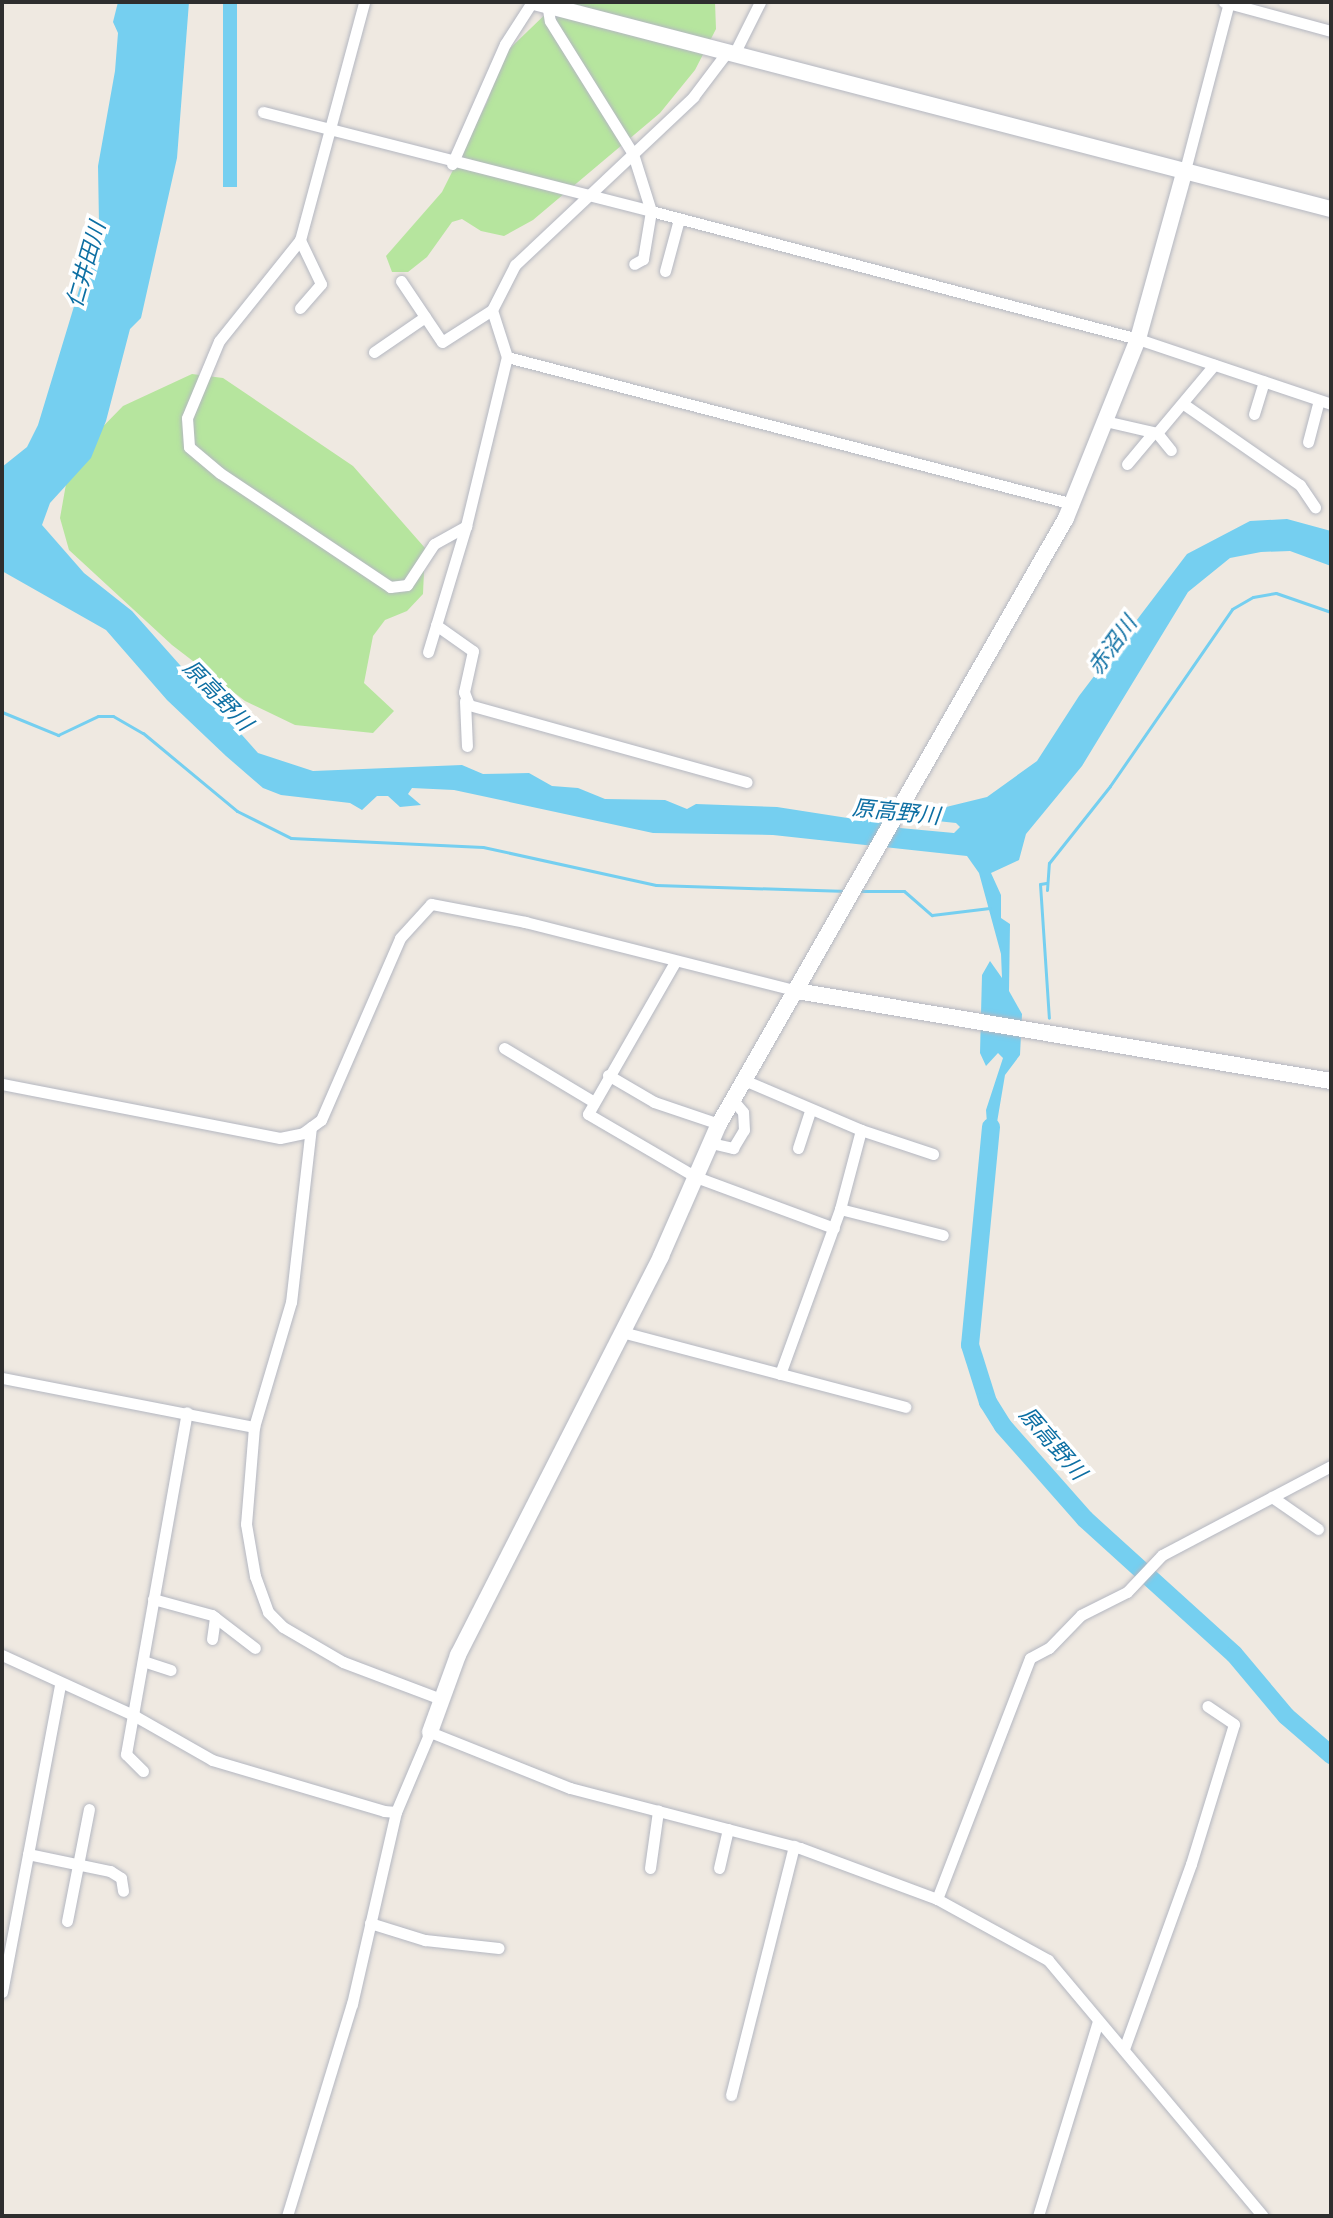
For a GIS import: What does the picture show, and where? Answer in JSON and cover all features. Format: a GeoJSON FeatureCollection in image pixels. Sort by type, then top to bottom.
{"type":"FeatureCollection","features":[{"type":"Feature","properties":{"kind":"street"},"geometry":{"type":"LineString","coordinates":[[364,2],[300,240],[219,341],[187,418],[189,447],[220,473],[390,587],[407,585],[434,544],[466,526]]}},
{"type":"Feature","properties":{"kind":"street"},"geometry":{"type":"LineString","coordinates":[[401,281],[442,342],[492,310],[515,265],[693,97],[730,53],[760,2]]}},
{"type":"Feature","properties":{"kind":"street"},"geometry":{"type":"LineString","coordinates":[[287,2216],[352,2007],[396,1812],[458,1655],[622,1332],[719,1124],[797,991],[844,900],[1073,504],[1138,339],[1227,2],[1331,31]]}},
{"type":"Feature","properties":{"kind":"street"},"geometry":{"type":"LineString","coordinates":[[452,164],[505,44],[540,3]]}},
{"type":"Feature","properties":{"kind":"street"},"geometry":{"type":"LineString","coordinates":[[540,3],[1331,209]]}},
{"type":"Feature","properties":{"kind":"street"},"geometry":{"type":"LineString","coordinates":[[540,3],[633,154],[651,211],[643,259],[634,264]]}},
{"type":"Feature","properties":{"kind":"street"},"geometry":{"type":"LineString","coordinates":[[263,112],[452,164],[651,211],[1138,339],[1331,404]]}},
{"type":"Feature","properties":{"kind":"street"},"geometry":{"type":"LineString","coordinates":[[665,271],[679,219]]}},
{"type":"Feature","properties":{"kind":"street"},"geometry":{"type":"LineString","coordinates":[[300,240],[321,284],[300,308]]}},
{"type":"Feature","properties":{"kind":"street"},"geometry":{"type":"LineString","coordinates":[[428,652],[466,526],[507,357],[492,310]]}},
{"type":"Feature","properties":{"kind":"street"},"geometry":{"type":"LineString","coordinates":[[374,352],[425,317]]}},
{"type":"Feature","properties":{"kind":"street"},"geometry":{"type":"LineString","coordinates":[[507,357],[1073,504]]}},
{"type":"Feature","properties":{"kind":"street"},"geometry":{"type":"LineString","coordinates":[[1127,464],[1185,405],[1214,365]]}},
{"type":"Feature","properties":{"kind":"street"},"geometry":{"type":"LineString","coordinates":[[1254,414],[1264,381]]}},
{"type":"Feature","properties":{"kind":"street"},"geometry":{"type":"LineString","coordinates":[[1308,442],[1319,400]]}},
{"type":"Feature","properties":{"kind":"street"},"geometry":{"type":"LineString","coordinates":[[1185,405],[1300,485],[1315,507]]}},
{"type":"Feature","properties":{"kind":"street"},"geometry":{"type":"LineString","coordinates":[[1105,421],[1154,434],[1171,450]]}},
{"type":"Feature","properties":{"kind":"street"},"geometry":{"type":"LineString","coordinates":[[436,625],[473,651],[465,700],[467,746]]}},
{"type":"Feature","properties":{"kind":"street"},"geometry":{"type":"LineString","coordinates":[[465,700],[747,782]]}},
{"type":"Feature","properties":{"kind":"street"},"geometry":{"type":"LineString","coordinates":[[2,1084],[280,1138],[311,1127],[321,1120],[400,938],[431,904],[512,919],[797,991],[964,1024],[1331,1081]]}},
{"type":"Feature","properties":{"kind":"street"},"geometry":{"type":"LineString","coordinates":[[675,962],[588,1114],[696,1177],[834,1228]]}},
{"type":"Feature","properties":{"kind":"street"},"geometry":{"type":"LineString","coordinates":[[504,1048],[594,1102]]}},
{"type":"Feature","properties":{"kind":"street"},"geometry":{"type":"LineString","coordinates":[[608,1075],[654,1102],[719,1124]]}},
{"type":"Feature","properties":{"kind":"street"},"geometry":{"type":"LineString","coordinates":[[744,1080],[861,1130],[933,1154]]}},
{"type":"Feature","properties":{"kind":"street"},"geometry":{"type":"LineString","coordinates":[[711,1143],[730,1149],[740,1137],[745,1119],[733,1100]]}},
{"type":"Feature","properties":{"kind":"street"},"geometry":{"type":"LineString","coordinates":[[798,1148],[810,1110]]}},
{"type":"Feature","properties":{"kind":"street"},"geometry":{"type":"LineString","coordinates":[[311,1127],[291,1302],[254,1427],[246,1524],[268,1612],[343,1662],[441,1699]]}},
{"type":"Feature","properties":{"kind":"street"},"geometry":{"type":"LineString","coordinates":[[780,1374],[834,1228],[861,1130]]}},
{"type":"Feature","properties":{"kind":"street"},"geometry":{"type":"LineString","coordinates":[[840,1209],[943,1235]]}},
{"type":"Feature","properties":{"kind":"street"},"geometry":{"type":"LineString","coordinates":[[622,1332],[905,1407]]}},
{"type":"Feature","properties":{"kind":"street"},"geometry":{"type":"LineString","coordinates":[[2,1378],[254,1427]]}},
{"type":"Feature","properties":{"kind":"street"},"geometry":{"type":"LineString","coordinates":[[143,1771],[126,1757],[187,1412]]}},
{"type":"Feature","properties":{"kind":"street"},"geometry":{"type":"LineString","coordinates":[[937,1899],[1030,1658],[1049,1648],[1081,1615],[1127,1592],[1162,1555],[1331,1466]]}},
{"type":"Feature","properties":{"kind":"street"},"geometry":{"type":"LineString","coordinates":[[1272,1497],[1318,1529]]}},
{"type":"Feature","properties":{"kind":"street"},"geometry":{"type":"LineString","coordinates":[[153,1599],[215,1617],[255,1648]]}},
{"type":"Feature","properties":{"kind":"street"},"geometry":{"type":"LineString","coordinates":[[212,1639],[215,1617]]}},
{"type":"Feature","properties":{"kind":"street"},"geometry":{"type":"LineString","coordinates":[[2,1655],[60,1686],[135,1716],[212,1760],[396,1812]]}},
{"type":"Feature","properties":{"kind":"street"},"geometry":{"type":"LineString","coordinates":[[143,1661],[171,1670]]}},
{"type":"Feature","properties":{"kind":"street"},"geometry":{"type":"LineString","coordinates":[[2,1992],[60,1686]]}},
{"type":"Feature","properties":{"kind":"street"},"geometry":{"type":"LineString","coordinates":[[1124,2049],[1191,1864],[1234,1724],[1207,1706]]}},
{"type":"Feature","properties":{"kind":"street"},"geometry":{"type":"LineString","coordinates":[[430,1732],[570,1788],[794,1846],[937,1899],[1048,1960],[1263,2216]]}},
{"type":"Feature","properties":{"kind":"street"},"geometry":{"type":"LineString","coordinates":[[67,1921],[89,1809]]}},
{"type":"Feature","properties":{"kind":"street"},"geometry":{"type":"LineString","coordinates":[[650,1868],[658,1811]]}},
{"type":"Feature","properties":{"kind":"street"},"geometry":{"type":"LineString","coordinates":[[719,1868],[728,1829]]}},
{"type":"Feature","properties":{"kind":"street"},"geometry":{"type":"LineString","coordinates":[[731,2095],[794,1846]]}},
{"type":"Feature","properties":{"kind":"street"},"geometry":{"type":"LineString","coordinates":[[28,1854],[118,1875],[123,1891]]}},
{"type":"Feature","properties":{"kind":"street"},"geometry":{"type":"LineString","coordinates":[[370,1923],[425,1940],[499,1948]]}},
{"type":"Feature","properties":{"kind":"street"},"geometry":{"type":"LineString","coordinates":[[1038,2216],[1098,2021]]}},
{"type":"Feature","properties":{"kind":"green space"},"geometry":{"type":"Polygon","coordinates":[[[558,2],[715,2],[716,29],[695,70],[660,113],[533,220],[504,236],[481,231],[462,219],[452,222],[427,257],[408,272],[392,272],[386,256],[442,192],[487,102],[504,54],[558,2]]]}},
{"type":"Feature","properties":{"kind":"green space"},"geometry":{"type":"Polygon","coordinates":[[[192,374],[223,378],[353,466],[425,548],[423,594],[407,611],[385,620],[373,636],[364,683],[394,711],[373,733],[295,725],[245,701],[172,645],[69,550],[60,518],[66,484],[81,449],[123,406],[192,374]]]}},
{"type":"Feature","properties":{"kind":"water","name":"仁井田川"},"geometry":{"type":"Polygon","coordinates":[[[118,2],[189,2],[177,158],[141,318],[130,329],[106,421],[91,458],[50,503],[42,525],[84,573],[132,611],[258,753],[313,771],[462,765],[483,774],[529,773],[552,786],[578,788],[605,799],[665,800],[687,809],[696,804],[777,807],[854,819],[879,812],[885,798],[897,798],[900,828],[954,833],[960,827],[956,823],[937,821],[942,808],[987,797],[1037,761],[1079,696],[1187,554],[1250,521],[1287,519],[1331,531],[1331,566],[1290,551],[1261,552],[1230,558],[1188,592],[1082,766],[1026,834],[1019,860],[991,873],[1001,895],[1001,918],[1010,924],[1009,991],[1022,1014],[1020,1055],[1005,1075],[990,1164],[986,1110],[1003,1058],[998,1053],[986,1066],[980,1053],[982,975],[990,961],[1002,978],[1001,954],[979,873],[967,856],[773,835],[653,833],[454,790],[412,788],[408,794],[421,805],[400,807],[388,796],[377,796],[362,810],[350,803],[281,795],[263,788],[226,756],[167,700],[106,630],[2,571],[2,467],[27,447],[38,425],[99,224],[98,166],[115,71],[118,33],[113,22],[118,2]]]}},
{"type":"Feature","properties":{"kind":"water"},"geometry":{"type":"Polygon","coordinates":[[[223,2],[237,2],[237,187],[223,187],[223,2]]]}},
{"type":"Feature","properties":{"kind":"waterway"},"geometry":{"type":"LineString","coordinates":[[1047,890],[1049,863],[1110,786],[1232,609],[1253,597],[1276,593],[1331,612]]}},
{"type":"Feature","properties":{"kind":"waterway"},"geometry":{"type":"LineString","coordinates":[[2,712],[58,735],[98,716],[113,716],[143,733],[237,811],[291,838],[483,847],[656,885],[847,891]]}},
{"type":"Feature","properties":{"kind":"waterway"},"geometry":{"type":"LineString","coordinates":[[1046,883],[1040,884],[1049,1018]]}},
{"type":"Feature","properties":{"kind":"waterway"},"geometry":{"type":"LineString","coordinates":[[859,891],[904,891],[932,915],[990,908]]}},
{"type":"Feature","properties":{"kind":"waterway","name":"原高野川"},"geometry":{"type":"LineString","coordinates":[[991,1127],[970,1345],[988,1402],[1003,1426],[1085,1519],[1234,1654],[1286,1716],[1331,1755]]}},
{"type":"Feature","properties":{"kind":"water label","name":"赤沼川"},"geometry":{"type":"Point","coordinates":[1113,646]}}]}
